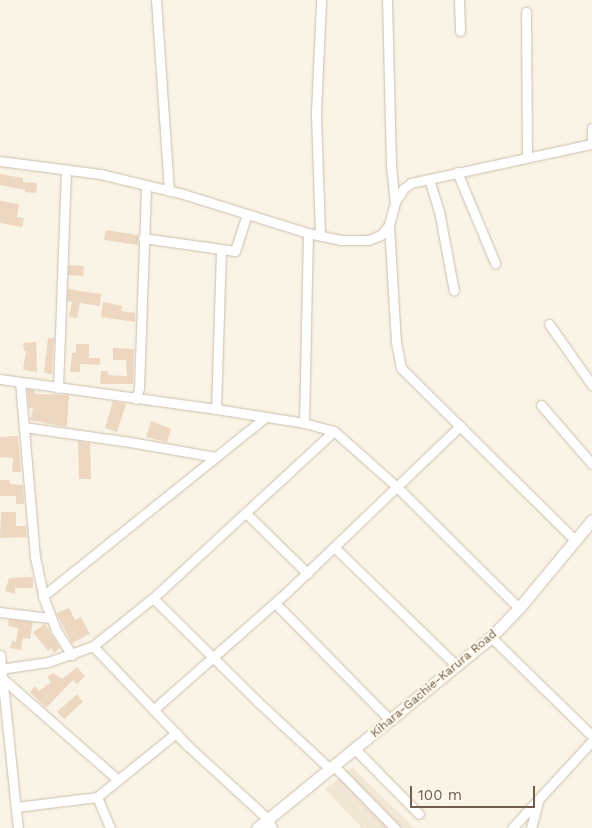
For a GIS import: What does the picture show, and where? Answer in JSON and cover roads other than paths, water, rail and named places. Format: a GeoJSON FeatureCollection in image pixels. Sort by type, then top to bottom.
{"type":"FeatureCollection","features":[{"type":"Feature","properties":{"kind":"street"},"geometry":{"type":"LineString","coordinates":[[156,0],[169,191]]}},
{"type":"Feature","properties":{"kind":"street"},"geometry":{"type":"LineString","coordinates":[[320,236],[316,112],[321,0]]}},
{"type":"Feature","properties":{"kind":"street"},"geometry":{"type":"LineString","coordinates":[[387,0],[390,166],[395,202]]}},
{"type":"Feature","properties":{"kind":"street"},"geometry":{"type":"LineString","coordinates":[[459,0],[460,31]]}},
{"type":"Feature","properties":{"kind":"street"},"geometry":{"type":"LineString","coordinates":[[526,12],[527,156]]}},
{"type":"Feature","properties":{"kind":"street"},"geometry":{"type":"LineString","coordinates":[[576,541],[407,375],[398,363],[389,225],[395,202],[403,189],[411,183],[527,156],[592,144],[592,128]]}},
{"type":"Feature","properties":{"kind":"street"},"geometry":{"type":"LineString","coordinates":[[0,161],[100,174],[169,191],[320,236],[340,240],[368,240],[381,235],[389,225]]}},
{"type":"Feature","properties":{"kind":"street"},"geometry":{"type":"LineString","coordinates":[[58,388],[66,170]]}},
{"type":"Feature","properties":{"kind":"street"},"geometry":{"type":"LineString","coordinates":[[457,172],[495,262]]}},
{"type":"Feature","properties":{"kind":"street"},"geometry":{"type":"LineString","coordinates":[[429,179],[439,211],[454,291]]}},
{"type":"Feature","properties":{"kind":"street"},"geometry":{"type":"LineString","coordinates":[[136,399],[139,388],[146,185]]}},
{"type":"Feature","properties":{"kind":"street"},"geometry":{"type":"LineString","coordinates":[[143,238],[231,252],[238,249],[247,214]]}},
{"type":"Feature","properties":{"kind":"street"},"geometry":{"type":"LineString","coordinates":[[304,423],[308,232]]}},
{"type":"Feature","properties":{"kind":"street"},"geometry":{"type":"LineString","coordinates":[[216,409],[221,250]]}},
{"type":"Feature","properties":{"kind":"street"},"geometry":{"type":"LineString","coordinates":[[549,324],[592,385]]}},
{"type":"Feature","properties":{"kind":"street"},"geometry":{"type":"LineString","coordinates":[[0,379],[216,409],[304,423],[334,431],[397,486],[519,608]]}},
{"type":"Feature","properties":{"kind":"street"},"geometry":{"type":"LineString","coordinates":[[20,382],[35,557],[43,596],[50,618],[72,655]]}},
{"type":"Feature","properties":{"kind":"street"},"geometry":{"type":"LineString","coordinates":[[541,405],[592,464]]}},
{"type":"Feature","properties":{"kind":"street"},"geometry":{"type":"LineString","coordinates":[[43,596],[266,417]]}},
{"type":"Feature","properties":{"kind":"street"},"geometry":{"type":"LineString","coordinates":[[153,710],[275,603],[460,426]]}},
{"type":"Feature","properties":{"kind":"street"},"geometry":{"type":"LineString","coordinates":[[24,427],[130,442],[216,457]]}},
{"type":"Feature","properties":{"kind":"street"},"geometry":{"type":"LineString","coordinates":[[2,673],[72,655],[93,646],[153,598],[334,431]]}},
{"type":"Feature","properties":{"kind":"street"},"geometry":{"type":"LineString","coordinates":[[246,513],[307,573]]}},
{"type":"Feature","properties":{"kind":"street","name":"Kihara-Gachie-Karura Road"},"geometry":{"type":"LineString","coordinates":[[257,828],[270,823],[332,767],[491,638],[519,608],[592,520]]}},
{"type":"Feature","properties":{"kind":"street"},"geometry":{"type":"LineString","coordinates":[[334,547],[457,666]]}},
{"type":"Feature","properties":{"kind":"street"},"geometry":{"type":"LineString","coordinates":[[153,598],[395,828]]}},
{"type":"Feature","properties":{"kind":"street"},"geometry":{"type":"LineString","coordinates":[[275,603],[391,721]]}},
{"type":"Feature","properties":{"kind":"street"},"geometry":{"type":"LineString","coordinates":[[0,612],[50,618]]}},
{"type":"Feature","properties":{"kind":"street"},"geometry":{"type":"LineString","coordinates":[[491,638],[592,736]]}},
{"type":"Feature","properties":{"kind":"street"},"geometry":{"type":"LineString","coordinates":[[93,646],[153,710],[270,823]]}},
{"type":"Feature","properties":{"kind":"street"},"geometry":{"type":"LineString","coordinates":[[0,655],[18,828]]}},
{"type":"Feature","properties":{"kind":"street"},"geometry":{"type":"LineString","coordinates":[[2,673],[118,780]]}},
{"type":"Feature","properties":{"kind":"street"},"geometry":{"type":"LineString","coordinates":[[16,806],[97,797],[176,733]]}},
{"type":"Feature","properties":{"kind":"street"},"geometry":{"type":"LineString","coordinates":[[512,828],[591,745]]}},
{"type":"Feature","properties":{"kind":"street"},"geometry":{"type":"LineString","coordinates":[[355,749],[419,814]]}},
{"type":"Feature","properties":{"kind":"street"},"geometry":{"type":"LineString","coordinates":[[97,797],[110,828]]}},
{"type":"Feature","properties":{"kind":"street"},"geometry":{"type":"LineString","coordinates":[[531,828],[539,798]]}}]}
